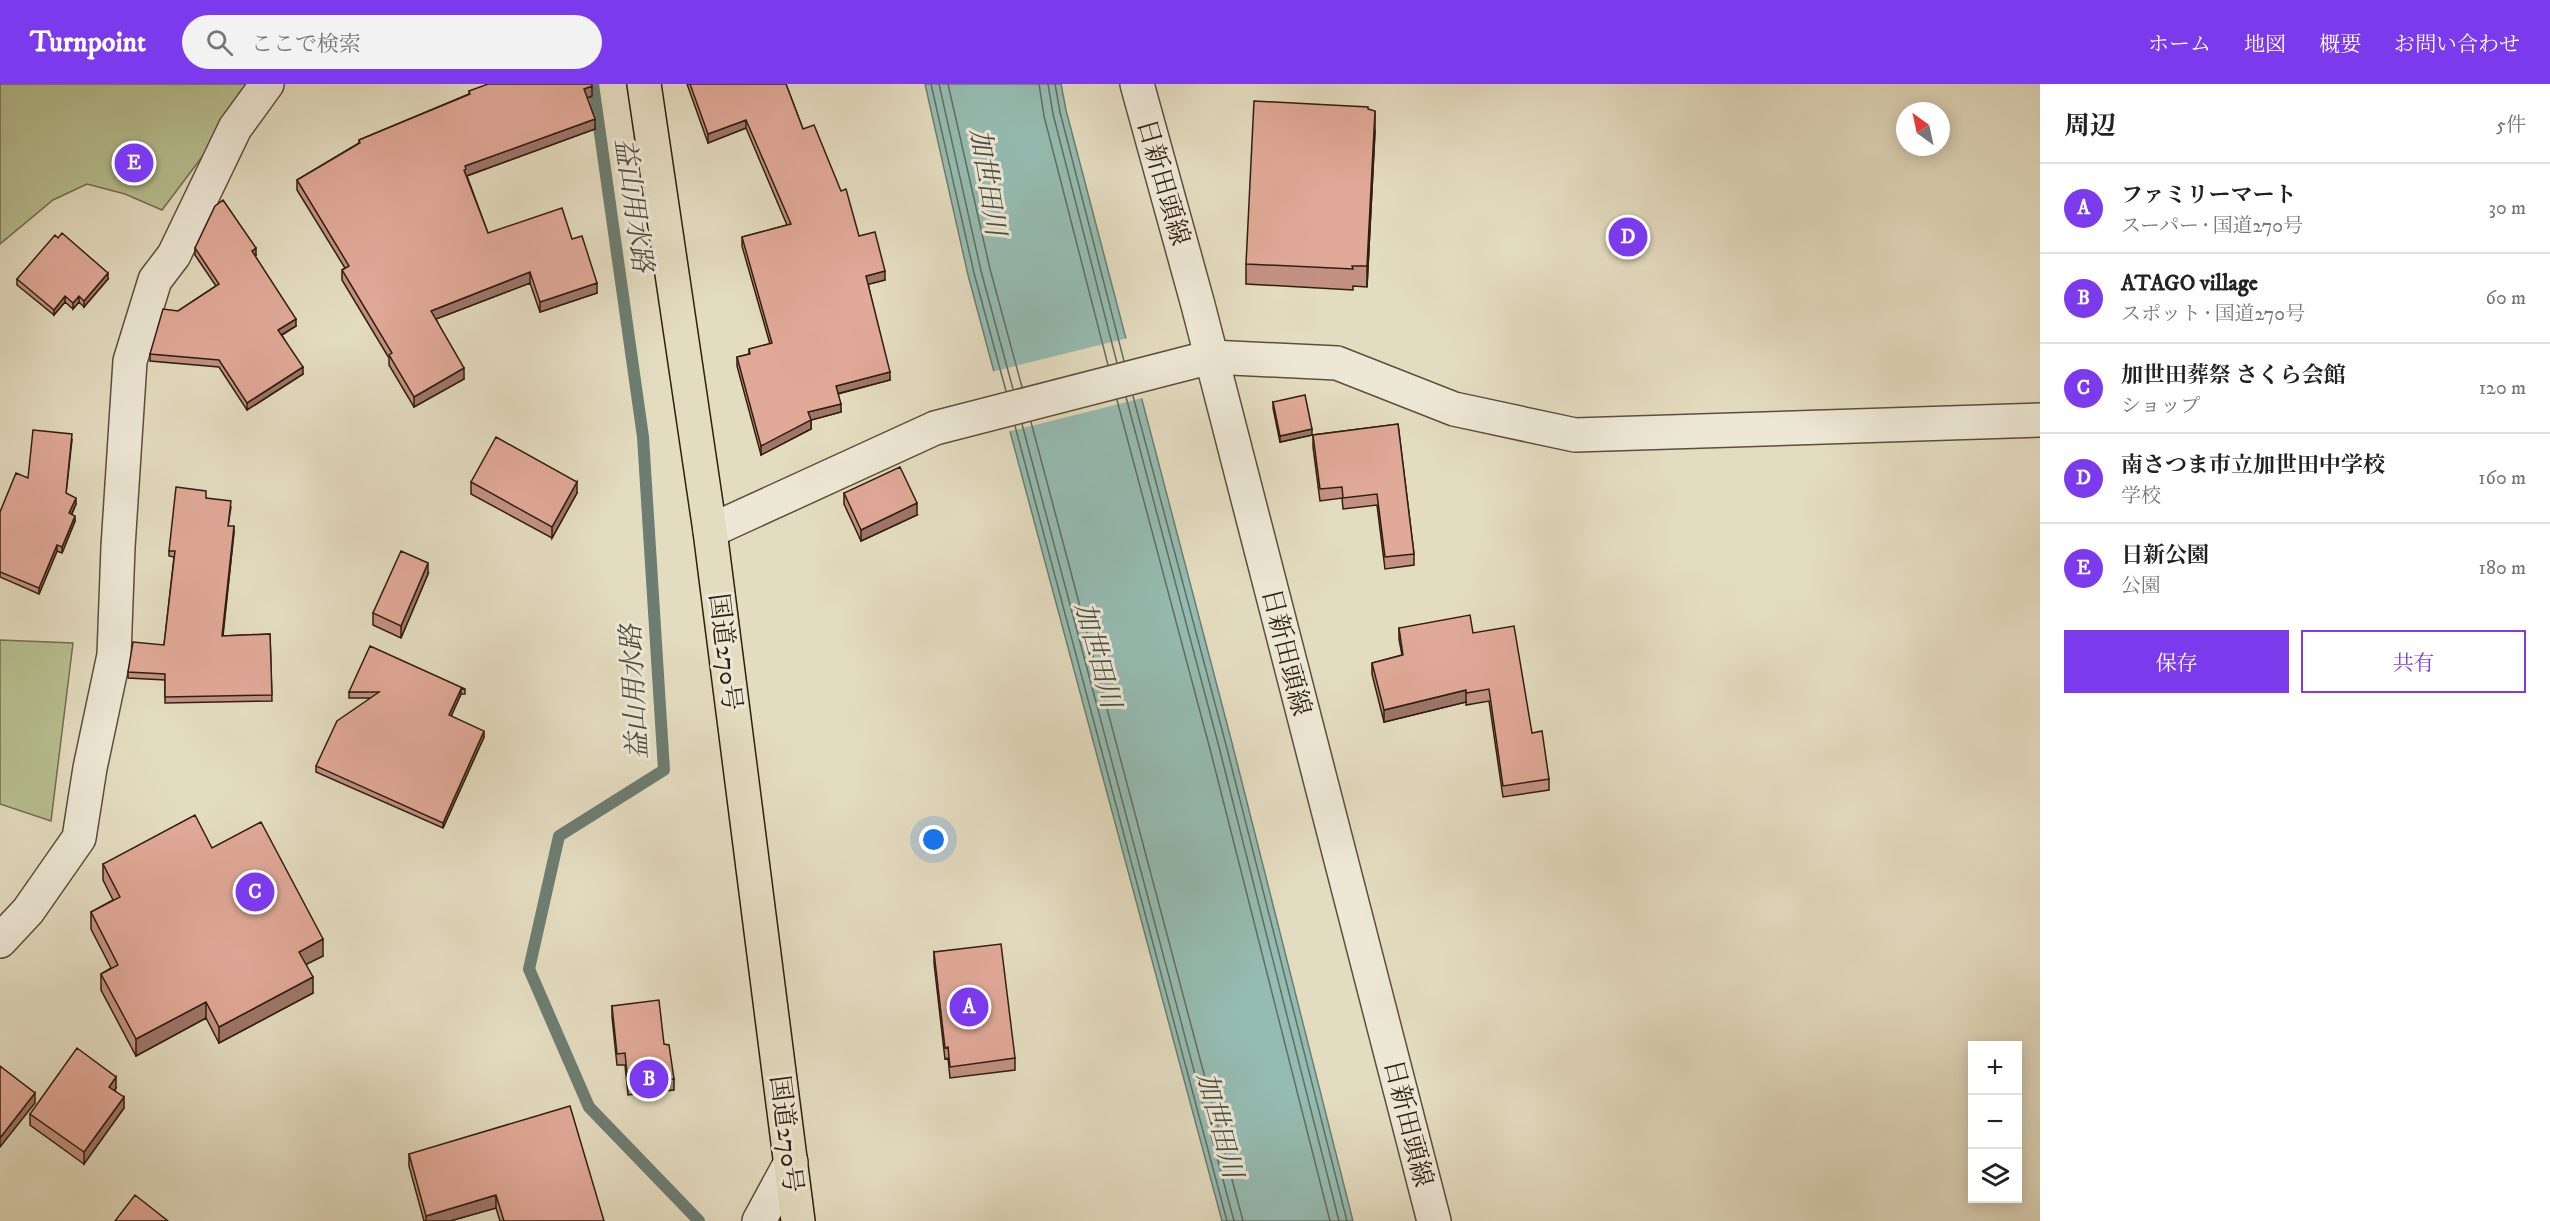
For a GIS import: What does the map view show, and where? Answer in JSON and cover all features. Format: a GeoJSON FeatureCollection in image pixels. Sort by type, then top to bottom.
{"type":"FeatureCollection","features":[{"type":"Feature","properties":{"kind":"highway","name":"国道270号"},"geometry":{"type":"LineString","coordinates":[[644,84],[711,531],[798,1221]]}},
{"type":"Feature","properties":{"kind":"street"},"geometry":{"type":"LineString","coordinates":[[0,940],[28,911],[79,838],[90,768],[114,655],[118,547],[130,361],[155,280],[174,255],[234,128],[267,84]]}},
{"type":"Feature","properties":{"kind":"street","name":"日新田頭線"},"geometry":{"type":"LineString","coordinates":[[1137,84],[1198,360],[1434,1221]]}},
{"type":"Feature","properties":{"kind":"street"},"geometry":{"type":"LineString","coordinates":[[711,531],[942,426],[1198,360],[1337,363],[1454,409],[1575,435],[2040,420]]}},
{"type":"Feature","properties":{"kind":"street"},"geometry":{"type":"LineString","coordinates":[[759,1221],[790,1162]]}},
{"type":"Feature","properties":{"kind":"green space"},"geometry":{"type":"Polygon","coordinates":[[[0,84],[257,84],[162,210],[125,194],[87,184],[53,200],[0,244],[0,84]]]}},
{"type":"Feature","properties":{"kind":"green space"},"geometry":{"type":"Polygon","coordinates":[[[0,640],[73,643],[51,821],[0,804],[0,640]]]}},
{"type":"Feature","properties":{"kind":"water","name":"加世田川"},"geometry":{"type":"Polygon","coordinates":[[[925,84],[1061,84],[1353,1221],[1222,1221],[968,275],[925,84]]]}},
{"type":"Feature","properties":{"kind":"pier"},"geometry":{"type":"Polygon","coordinates":[[[1128,338],[1143,398],[1007,432],[991,372],[1128,338]]]}},
{"type":"Feature","properties":{"kind":"building"},"geometry":{"type":"Polygon","coordinates":[[[488,84],[591,84],[592,86],[584,89],[595,119],[465,166],[464,170],[488,233],[562,208],[572,239],[582,236],[597,283],[540,302],[530,272],[431,311],[464,368],[414,397],[389,355],[392,353],[342,270],[349,266],[297,180],[360,143],[359,140],[470,94],[469,91],[488,84]]]}},
{"type":"Feature","properties":{"kind":"building"},"geometry":{"type":"Polygon","coordinates":[[[690,84],[786,84],[803,129],[814,125],[841,191],[846,189],[859,236],[875,232],[885,271],[866,276],[890,372],[836,386],[841,404],[808,412],[811,420],[761,446],[737,357],[750,354],[749,349],[772,343],[742,237],[791,224],[746,120],[708,134],[690,84]]]}},
{"type":"Feature","properties":{"kind":"building"},"geometry":{"type":"Polygon","coordinates":[[[1254,101],[1368,107],[1375,111],[1367,266],[1352,266],[1353,269],[1246,264],[1254,101]]]}},
{"type":"Feature","properties":{"kind":"building"},"geometry":{"type":"Polygon","coordinates":[[[223,200],[256,248],[252,251],[296,319],[278,330],[303,367],[247,403],[219,360],[150,354],[163,309],[178,311],[219,284],[195,248],[215,206],[223,200]]]}},
{"type":"Feature","properties":{"kind":"building"},"geometry":{"type":"Polygon","coordinates":[[[62,233],[108,273],[84,301],[79,296],[73,303],[65,296],[54,310],[17,279],[55,235],[58,238],[62,233]]]}},
{"type":"Feature","properties":{"kind":"building"},"geometry":{"type":"Polygon","coordinates":[[[1305,395],[1312,429],[1280,436],[1273,402],[1305,395]]]}},
{"type":"Feature","properties":{"kind":"building"},"geometry":{"type":"Polygon","coordinates":[[[1398,424],[1414,554],[1385,557],[1377,494],[1343,498],[1342,487],[1320,489],[1313,435],[1398,424]]]}},
{"type":"Feature","properties":{"kind":"building"},"geometry":{"type":"Polygon","coordinates":[[[33,430],[72,434],[66,493],[76,498],[69,513],[75,516],[62,547],[57,545],[39,588],[0,572],[0,512],[16,473],[28,478],[33,430]]]}},
{"type":"Feature","properties":{"kind":"building"},"geometry":{"type":"Polygon","coordinates":[[[496,437],[577,482],[552,527],[471,482],[496,437]]]}},
{"type":"Feature","properties":{"kind":"building"},"geometry":{"type":"Polygon","coordinates":[[[900,467],[917,503],[861,530],[844,493],[900,467]]]}},
{"type":"Feature","properties":{"kind":"building"},"geometry":{"type":"Polygon","coordinates":[[[176,487],[206,491],[206,498],[231,501],[228,526],[234,526],[222,636],[270,634],[272,695],[165,697],[165,674],[128,672],[133,642],[164,645],[175,551],[169,551],[176,487]]]}},
{"type":"Feature","properties":{"kind":"building"},"geometry":{"type":"Polygon","coordinates":[[[401,551],[428,563],[401,626],[373,613],[401,551]]]}},
{"type":"Feature","properties":{"kind":"building"},"geometry":{"type":"Polygon","coordinates":[[[1470,615],[1473,633],[1514,626],[1532,733],[1542,731],[1549,779],[1503,786],[1489,689],[1466,693],[1466,690],[1384,710],[1372,663],[1403,655],[1399,628],[1470,615]]]}},
{"type":"Feature","properties":{"kind":"building"},"geometry":{"type":"Polygon","coordinates":[[[370,646],[465,689],[461,689],[449,715],[484,731],[443,823],[316,766],[337,721],[379,692],[349,692],[370,646]]]}},
{"type":"Feature","properties":{"kind":"building"},"geometry":{"type":"Polygon","coordinates":[[[195,815],[212,848],[261,822],[323,939],[299,952],[313,977],[219,1027],[206,1002],[136,1039],[101,974],[118,965],[91,912],[120,897],[103,864],[195,815]]]}},
{"type":"Feature","properties":{"kind":"building"},"geometry":{"type":"Polygon","coordinates":[[[1001,944],[1015,1058],[950,1067],[948,1047],[945,1048],[934,952],[1001,944]]]}},
{"type":"Feature","properties":{"kind":"building"},"geometry":{"type":"Polygon","coordinates":[[[659,1000],[664,1044],[669,1045],[674,1079],[628,1084],[625,1053],[617,1054],[612,1006],[659,1000]]]}},
{"type":"Feature","properties":{"kind":"building"},"geometry":{"type":"Polygon","coordinates":[[[77,1048],[116,1077],[109,1087],[124,1097],[84,1152],[30,1114],[77,1048]]]}},
{"type":"Feature","properties":{"kind":"building"},"geometry":{"type":"Polygon","coordinates":[[[0,1066],[35,1093],[0,1138],[0,1066]]]}},
{"type":"Feature","properties":{"kind":"building"},"geometry":{"type":"Polygon","coordinates":[[[570,1106],[604,1221],[504,1221],[496,1195],[426,1216],[409,1154],[570,1106]]]}},
{"type":"Feature","properties":{"kind":"building"},"geometry":{"type":"Polygon","coordinates":[[[135,1195],[168,1221],[115,1221],[135,1195]]]}},
{"type":"Feature","properties":{"kind":"waterway","name":"益山用水路"},"geometry":{"type":"LineString","coordinates":[[593,84],[643,437],[664,770],[559,836],[529,969],[589,1107],[699,1221]]}},
{"type":"Feature","properties":{"kind":"place","name":"日新公園"},"geometry":{"type":"Point","coordinates":[134,163]}},
{"type":"Feature","properties":{"kind":"place","name":"南さつま市立加世田中学校"},"geometry":{"type":"Point","coordinates":[1628,237]}},
{"type":"Feature","properties":{"kind":"place","name":"加世田葬祭 さくら会館"},"geometry":{"type":"Point","coordinates":[255,892]}},
{"type":"Feature","properties":{"kind":"place","name":"ファミリーマート"},"geometry":{"type":"Point","coordinates":[969,1007]}},
{"type":"Feature","properties":{"kind":"place","name":"ATAGO village"},"geometry":{"type":"Point","coordinates":[649,1079]}}]}
